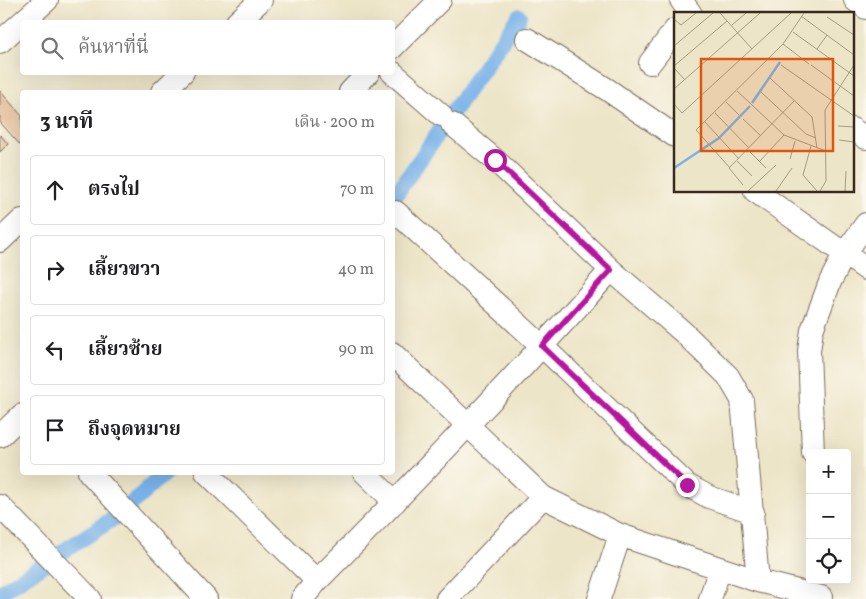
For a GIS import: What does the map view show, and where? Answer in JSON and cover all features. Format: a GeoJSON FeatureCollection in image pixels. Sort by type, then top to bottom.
{"type":"FeatureCollection","features":[{"type":"Feature","properties":{"kind":"street"},"geometry":{"type":"LineString","coordinates":[[25,20],[47,0]]}},
{"type":"Feature","properties":{"kind":"street"},"geometry":{"type":"LineString","coordinates":[[239,20],[261,0]]}},
{"type":"Feature","properties":{"kind":"street"},"geometry":{"type":"LineString","coordinates":[[395,45],[440,0]]}},
{"type":"Feature","properties":{"kind":"street"},"geometry":{"type":"LineString","coordinates":[[855,0],[866,8]]}},
{"type":"Feature","properties":{"kind":"street"},"geometry":{"type":"LineString","coordinates":[[0,42],[20,24]]}},
{"type":"Feature","properties":{"kind":"street"},"geometry":{"type":"LineString","coordinates":[[650,63],[674,31]]}},
{"type":"Feature","properties":{"kind":"street"},"geometry":{"type":"LineString","coordinates":[[527,39],[608,90],[674,135]]}},
{"type":"Feature","properties":{"kind":"street"},"geometry":{"type":"LineString","coordinates":[[164,90],[180,75]]}},
{"type":"Feature","properties":{"kind":"street"},"geometry":{"type":"LineString","coordinates":[[352,90],[365,75]]}},
{"type":"Feature","properties":{"kind":"street"},"geometry":{"type":"LineString","coordinates":[[395,75],[495,160],[611,270],[683,332],[728,376],[742,400],[758,581]]}},
{"type":"Feature","properties":{"kind":"street"},"geometry":{"type":"LineString","coordinates":[[854,130],[866,138]]}},
{"type":"Feature","properties":{"kind":"street"},"geometry":{"type":"LineString","coordinates":[[756,192],[866,269]]}},
{"type":"Feature","properties":{"kind":"street"},"geometry":{"type":"LineString","coordinates":[[396,212],[542,346],[687,485],[709,497],[753,512]]}},
{"type":"Feature","properties":{"kind":"street"},"geometry":{"type":"LineString","coordinates":[[0,241],[20,222]]}},
{"type":"Feature","properties":{"kind":"street"},"geometry":{"type":"LineString","coordinates":[[813,449],[809,351],[812,330],[830,282],[845,253],[866,224]]}},
{"type":"Feature","properties":{"kind":"street"},"geometry":{"type":"LineString","coordinates":[[209,475],[311,593],[611,270]]}},
{"type":"Feature","properties":{"kind":"street"},"geometry":{"type":"LineString","coordinates":[[395,356],[544,497],[620,535],[758,581],[820,592]]}},
{"type":"Feature","properties":{"kind":"street"},"geometry":{"type":"LineString","coordinates":[[0,436],[20,417]]}},
{"type":"Feature","properties":{"kind":"street"},"geometry":{"type":"LineString","coordinates":[[92,475],[206,599]]}},
{"type":"Feature","properties":{"kind":"street"},"geometry":{"type":"LineString","coordinates":[[367,475],[396,502]]}},
{"type":"Feature","properties":{"kind":"street"},"geometry":{"type":"LineString","coordinates":[[447,599],[544,497]]}},
{"type":"Feature","properties":{"kind":"street"},"geometry":{"type":"LineString","coordinates":[[0,506],[90,599]]}},
{"type":"Feature","properties":{"kind":"street"},"geometry":{"type":"LineString","coordinates":[[599,599],[620,535]]}},
{"type":"Feature","properties":{"kind":"street"},"geometry":{"type":"LineString","coordinates":[[710,599],[720,568]]}},
{"type":"Feature","properties":{"kind":"building"},"geometry":{"type":"Polygon","coordinates":[[[0,91],[20,114],[20,145],[0,122],[0,91]]]}},
{"type":"Feature","properties":{"kind":"building"},"geometry":{"type":"Polygon","coordinates":[[[0,135],[8,144],[0,152],[0,135]]]}},
{"type":"Feature","properties":{"kind":"waterway"},"geometry":{"type":"LineString","coordinates":[[395,196],[519,16]]}},
{"type":"Feature","properties":{"kind":"waterway"},"geometry":{"type":"LineString","coordinates":[[0,593],[120,514],[163,475]]}},
{"type":"Feature","properties":{"kind":"route"},"geometry":{"type":"LineString","coordinates":[[495,160],[611,270],[542,346],[687,485]]}}]}
